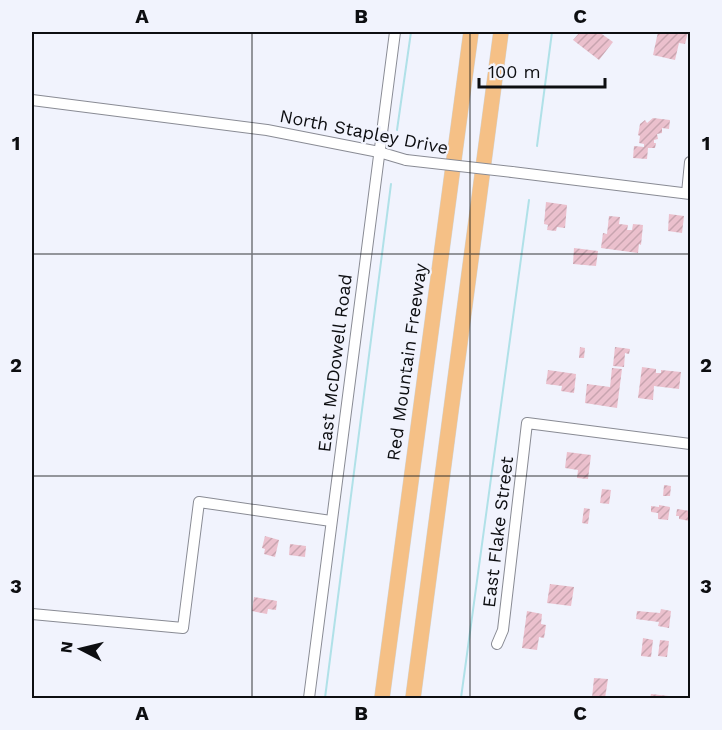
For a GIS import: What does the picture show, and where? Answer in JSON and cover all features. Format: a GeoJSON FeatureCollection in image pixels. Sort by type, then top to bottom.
{"type":"FeatureCollection","features":[{"type":"Feature","properties":{"kind":"highway","name":"Red Mountain Freeway"},"geometry":{"type":"LineString","coordinates":[[382,699],[471,32]]}},
{"type":"Feature","properties":{"kind":"highway"},"geometry":{"type":"LineString","coordinates":[[413,699],[501,32]]}},
{"type":"Feature","properties":{"kind":"street","name":"East McDowell Road"},"geometry":{"type":"LineString","coordinates":[[309,699],[395,32]]}},
{"type":"Feature","properties":{"kind":"street","name":"North Stapley Drive"},"geometry":{"type":"LineString","coordinates":[[32,100],[267,130],[406,159],[689,194]]}},
{"type":"Feature","properties":{"kind":"street"},"geometry":{"type":"LineString","coordinates":[[689,194],[690,162]]}},
{"type":"Feature","properties":{"kind":"street","name":"East Flake Street"},"geometry":{"type":"LineString","coordinates":[[496,644],[503,630],[527,423],[690,444]]}},
{"type":"Feature","properties":{"kind":"street"},"geometry":{"type":"LineString","coordinates":[[32,614],[183,628],[199,502],[332,521]]}},
{"type":"Feature","properties":{"kind":"building"},"geometry":{"type":"Polygon","coordinates":[[[580,32],[599,32],[613,42],[599,60],[573,40],[580,32]]]}},
{"type":"Feature","properties":{"kind":"building"},"geometry":{"type":"Polygon","coordinates":[[[658,32],[688,32],[685,44],[679,43],[675,60],[653,55],[658,32]]]}},
{"type":"Feature","properties":{"kind":"building"},"geometry":{"type":"Polygon","coordinates":[[[653,118],[670,120],[669,129],[662,128],[662,133],[657,134],[658,139],[654,140],[655,148],[648,148],[647,159],[633,158],[634,146],[644,147],[644,144],[639,143],[640,124],[645,120],[647,123],[653,118]]]}},
{"type":"Feature","properties":{"kind":"building"},"geometry":{"type":"Polygon","coordinates":[[[546,202],[567,205],[565,228],[557,227],[556,231],[547,230],[548,225],[544,224],[546,202]]]}},
{"type":"Feature","properties":{"kind":"building"},"geometry":{"type":"Polygon","coordinates":[[[669,214],[684,216],[682,233],[668,231],[669,214]]]}},
{"type":"Feature","properties":{"kind":"building"},"geometry":{"type":"Polygon","coordinates":[[[609,216],[620,217],[619,224],[628,225],[627,230],[632,230],[633,224],[643,225],[638,253],[601,248],[603,233],[607,234],[609,216]]]}},
{"type":"Feature","properties":{"kind":"building"},"geometry":{"type":"Polygon","coordinates":[[[574,248],[598,251],[596,266],[573,264],[574,248]]]}},
{"type":"Feature","properties":{"kind":"building"},"geometry":{"type":"Polygon","coordinates":[[[580,347],[585,348],[584,358],[579,358],[580,347]]]}},
{"type":"Feature","properties":{"kind":"building"},"geometry":{"type":"Polygon","coordinates":[[[615,347],[630,349],[629,354],[625,353],[624,367],[613,366],[615,347]]]}},
{"type":"Feature","properties":{"kind":"building"},"geometry":{"type":"Polygon","coordinates":[[[642,367],[656,369],[656,373],[661,373],[661,370],[681,372],[679,389],[654,386],[653,400],[638,398],[642,367]]]}},
{"type":"Feature","properties":{"kind":"building"},"geometry":{"type":"Polygon","coordinates":[[[612,368],[622,369],[617,408],[585,403],[587,384],[610,387],[612,368]]]}},
{"type":"Feature","properties":{"kind":"building"},"geometry":{"type":"Polygon","coordinates":[[[548,370],[576,374],[574,393],[561,391],[562,386],[546,384],[548,370]]]}},
{"type":"Feature","properties":{"kind":"building"},"geometry":{"type":"Polygon","coordinates":[[[567,452],[591,455],[588,479],[577,478],[578,470],[565,468],[567,452]]]}},
{"type":"Feature","properties":{"kind":"building"},"geometry":{"type":"Polygon","coordinates":[[[664,485],[671,486],[670,496],[663,496],[664,485]]]}},
{"type":"Feature","properties":{"kind":"building"},"geometry":{"type":"Polygon","coordinates":[[[602,489],[611,490],[609,504],[600,503],[602,489]]]}},
{"type":"Feature","properties":{"kind":"building"},"geometry":{"type":"Polygon","coordinates":[[[659,505],[670,507],[668,520],[658,519],[658,513],[651,512],[651,506],[659,507],[659,505]]]}},
{"type":"Feature","properties":{"kind":"building"},"geometry":{"type":"Polygon","coordinates":[[[584,508],[590,509],[588,524],[582,523],[584,508]]]}},
{"type":"Feature","properties":{"kind":"building"},"geometry":{"type":"Polygon","coordinates":[[[677,509],[690,511],[690,521],[679,519],[679,516],[676,516],[677,509]]]}},
{"type":"Feature","properties":{"kind":"building"},"geometry":{"type":"Polygon","coordinates":[[[265,536],[279,540],[275,557],[264,554],[265,549],[262,548],[265,536]]]}},
{"type":"Feature","properties":{"kind":"building"},"geometry":{"type":"Polygon","coordinates":[[[290,544],[306,546],[305,557],[289,555],[290,544]]]}},
{"type":"Feature","properties":{"kind":"building"},"geometry":{"type":"Polygon","coordinates":[[[550,584],[574,587],[571,606],[547,603],[550,584]]]}},
{"type":"Feature","properties":{"kind":"building"},"geometry":{"type":"Polygon","coordinates":[[[254,597],[277,601],[276,610],[268,609],[267,614],[252,611],[254,597]]]}},
{"type":"Feature","properties":{"kind":"building"},"geometry":{"type":"Polygon","coordinates":[[[661,609],[671,611],[669,628],[658,626],[659,622],[636,619],[637,611],[660,613],[661,609]]]}},
{"type":"Feature","properties":{"kind":"building"},"geometry":{"type":"Polygon","coordinates":[[[527,611],[542,614],[541,624],[546,625],[544,638],[539,637],[537,650],[522,648],[527,611]]]}},
{"type":"Feature","properties":{"kind":"building"},"geometry":{"type":"Polygon","coordinates":[[[643,638],[653,640],[651,657],[641,656],[643,638]]]}},
{"type":"Feature","properties":{"kind":"building"},"geometry":{"type":"Polygon","coordinates":[[[660,640],[669,641],[667,657],[658,656],[660,640]]]}},
{"type":"Feature","properties":{"kind":"building"},"geometry":{"type":"Polygon","coordinates":[[[594,678],[608,679],[605,698],[592,698],[594,678]]]}},
{"type":"Feature","properties":{"kind":"building"},"geometry":{"type":"Polygon","coordinates":[[[651,694],[678,697],[678,698],[650,698],[651,694]]]}},
{"type":"Feature","properties":{"kind":"waterway"},"geometry":{"type":"LineString","coordinates":[[397,130],[411,32]]}},
{"type":"Feature","properties":{"kind":"waterway"},"geometry":{"type":"LineString","coordinates":[[537,146],[552,32]]}},
{"type":"Feature","properties":{"kind":"waterway"},"geometry":{"type":"LineString","coordinates":[[325,698],[391,184]]}},
{"type":"Feature","properties":{"kind":"waterway"},"geometry":{"type":"LineString","coordinates":[[461,698],[529,200]]}}]}
